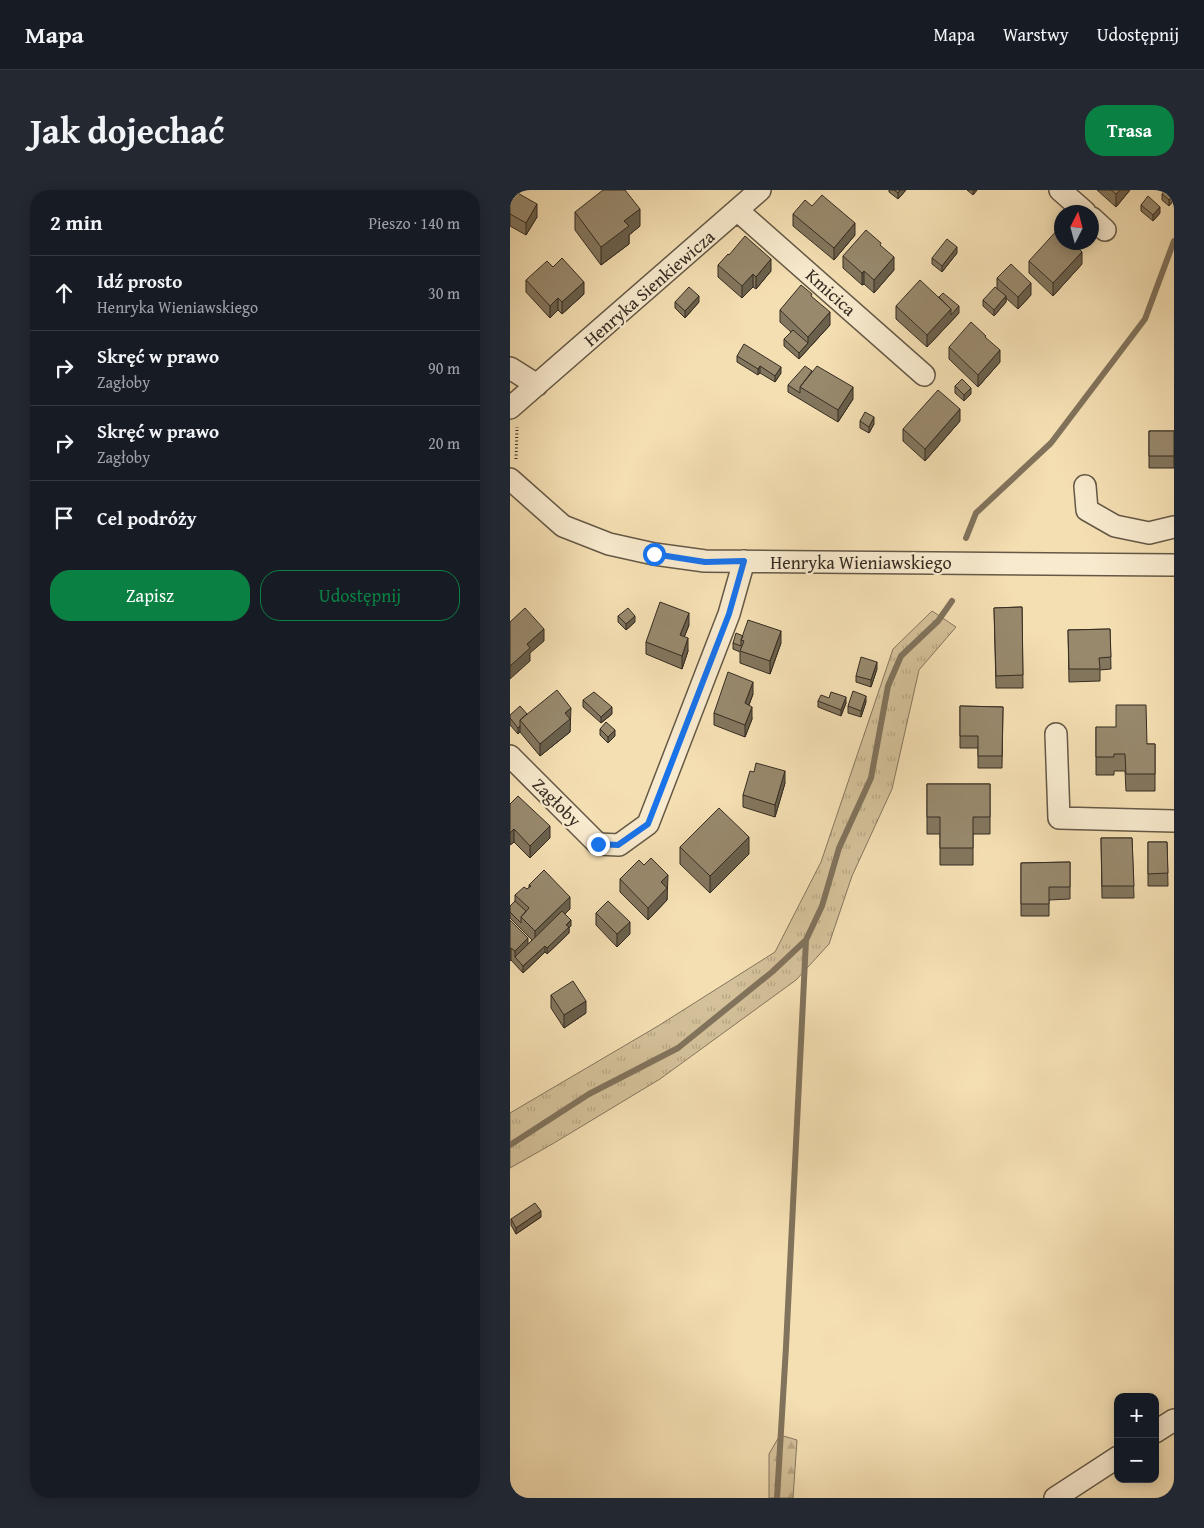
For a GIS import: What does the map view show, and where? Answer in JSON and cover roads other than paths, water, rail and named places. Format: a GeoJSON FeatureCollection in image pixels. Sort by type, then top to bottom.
{"type":"FeatureCollection","features":[{"type":"Feature","properties":{"kind":"street","name":"Henryka Sienkiewicza"},"geometry":{"type":"LineString","coordinates":[[510,408],[760,190]]}},
{"type":"Feature","properties":{"kind":"street"},"geometry":{"type":"LineString","coordinates":[[1060,190],[1077,205]]}},
{"type":"Feature","properties":{"kind":"street","name":"Kmicica"},"geometry":{"type":"LineString","coordinates":[[738,210],[924,375]]}},
{"type":"Feature","properties":{"kind":"street"},"geometry":{"type":"LineString","coordinates":[[510,368],[537,385]]}},
{"type":"Feature","properties":{"kind":"street","name":"Henryka Wieniawskiego"},"geometry":{"type":"LineString","coordinates":[[510,479],[564,526],[609,544],[654,554],[705,562],[1174,565]]}},
{"type":"Feature","properties":{"kind":"street"},"geometry":{"type":"LineString","coordinates":[[1085,486],[1087,510],[1115,526],[1149,533],[1174,527]]}},
{"type":"Feature","properties":{"kind":"street","name":"Zagłoby"},"geometry":{"type":"LineString","coordinates":[[510,756],[598,844],[618,845],[648,824],[729,614],[744,561]]}},
{"type":"Feature","properties":{"kind":"street"},"geometry":{"type":"LineString","coordinates":[[1056,734],[1059,818],[1174,821]]}},
{"type":"Feature","properties":{"kind":"street"},"geometry":{"type":"LineString","coordinates":[[1159,1429],[1174,1420]]}},
{"type":"Feature","properties":{"kind":"street"},"geometry":{"type":"LineString","coordinates":[[1055,1498],[1114,1460]]}},
{"type":"Feature","properties":{"kind":"waterway"},"geometry":{"type":"LineString","coordinates":[[966,538],[976,513],[1051,443],[1145,319],[1174,241]]}},
{"type":"Feature","properties":{"kind":"waterway"},"geometry":{"type":"LineString","coordinates":[[510,1145],[589,1094],[678,1048],[772,972],[806,940],[822,906],[839,848],[871,778],[888,686],[901,656],[938,621],[952,601]]}},
{"type":"Feature","properties":{"kind":"waterway"},"geometry":{"type":"LineString","coordinates":[[777,1498],[806,940]]}}]}
